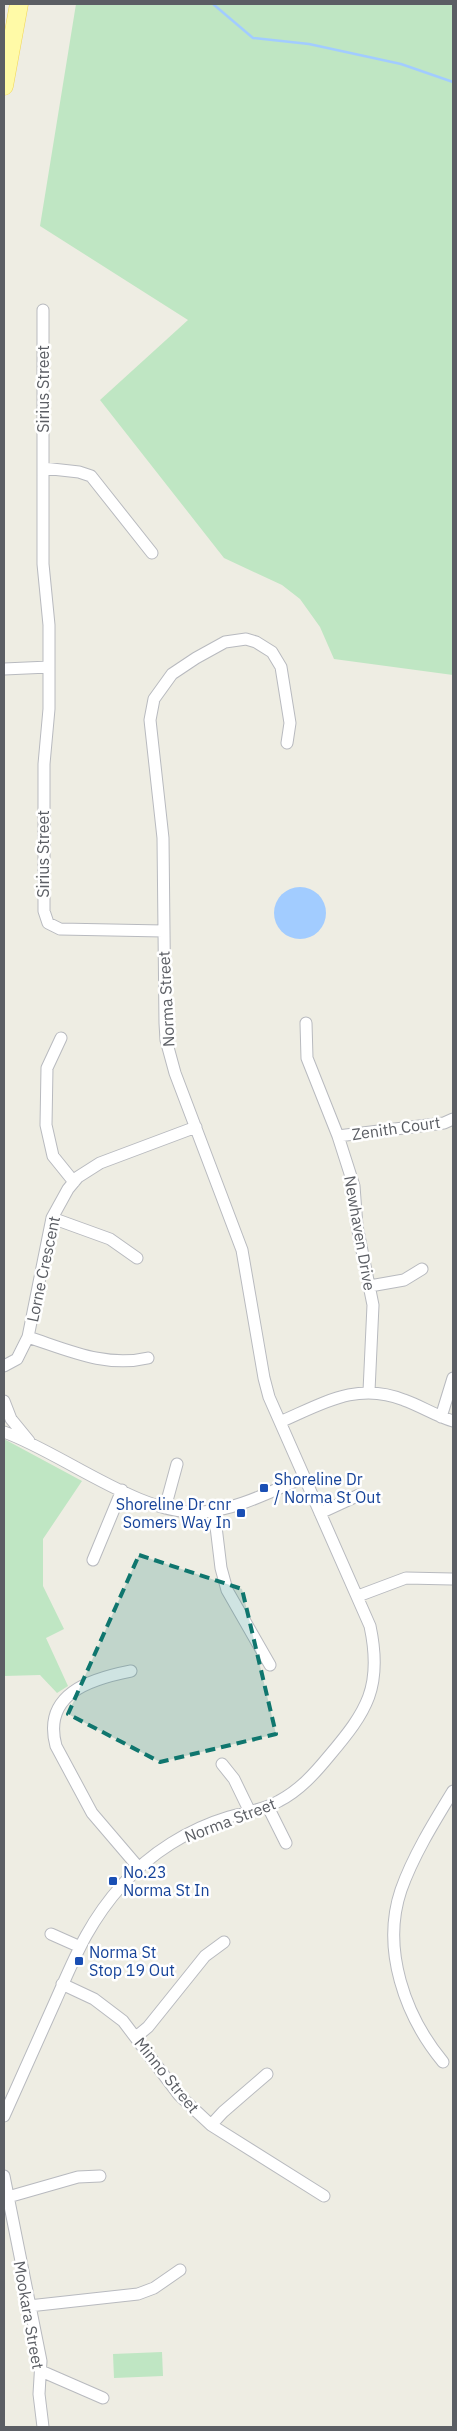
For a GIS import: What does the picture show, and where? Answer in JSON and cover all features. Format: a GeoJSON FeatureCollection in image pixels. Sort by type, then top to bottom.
{"type":"FeatureCollection","features":[{"type":"Feature","properties":{"kind":"main road"},"geometry":{"type":"LineString","coordinates":[[4,86],[18,4]]}},
{"type":"Feature","properties":{"kind":"street","name":"Sirius Street"},"geometry":{"type":"LineString","coordinates":[[43,310],[43,564],[49,625],[49,709],[43,781],[45,917],[53,927],[68,930],[163,931]]}},
{"type":"Feature","properties":{"kind":"street"},"geometry":{"type":"LineString","coordinates":[[42,468],[79,472],[91,476],[152,553]]}},
{"type":"Feature","properties":{"kind":"street","name":"Norma Street"},"geometry":{"type":"LineString","coordinates":[[4,2116],[78,1946],[101,1910],[139,1868],[189,1834],[214,1822],[268,1807],[293,1793],[313,1775],[352,1730],[364,1708],[375,1676],[375,1651],[370,1626],[303,1478],[264,1378],[242,1250],[175,1073],[166,1040],[163,838],[150,720],[154,699],[159,690],[182,666],[225,642],[246,639],[256,642],[272,652],[281,668],[290,723],[287,743]]}},
{"type":"Feature","properties":{"kind":"street"},"geometry":{"type":"LineString","coordinates":[[6,666],[49,667]]}},
{"type":"Feature","properties":{"kind":"street","name":"Newhaven Drive"},"geometry":{"type":"LineString","coordinates":[[306,1023],[307,1058],[338,1136],[354,1186],[357,1226],[370,1286],[374,1323],[369,1391]]}},
{"type":"Feature","properties":{"kind":"street"},"geometry":{"type":"LineString","coordinates":[[61,1038],[47,1068],[46,1125],[54,1156],[74,1182]]}},
{"type":"Feature","properties":{"kind":"street","name":"Zenith Court"},"geometry":{"type":"LineString","coordinates":[[338,1136],[444,1123],[453,1119]]}},
{"type":"Feature","properties":{"kind":"street","name":"Lorne Crescent"},"geometry":{"type":"LineString","coordinates":[[4,1366],[17,1359],[28,1337],[52,1218],[60,1200],[74,1182],[100,1163],[196,1127]]}},
{"type":"Feature","properties":{"kind":"street"},"geometry":{"type":"LineString","coordinates":[[52,1218],[110,1239],[137,1258]]}},
{"type":"Feature","properties":{"kind":"street"},"geometry":{"type":"LineString","coordinates":[[370,1286],[404,1280],[422,1268]]}},
{"type":"Feature","properties":{"kind":"street"},"geometry":{"type":"LineString","coordinates":[[28,1337],[115,1362],[130,1362],[148,1358]]}},
{"type":"Feature","properties":{"kind":"street"},"geometry":{"type":"LineString","coordinates":[[441,1417],[453,1378]]}},
{"type":"Feature","properties":{"kind":"street"},"geometry":{"type":"LineString","coordinates":[[280,1422],[341,1396],[369,1391],[403,1399],[453,1421]]}},
{"type":"Feature","properties":{"kind":"street"},"geometry":{"type":"LineString","coordinates":[[4,1400],[21,1433],[35,1447]]}},
{"type":"Feature","properties":{"kind":"street"},"geometry":{"type":"LineString","coordinates":[[4,1432],[122,1490],[165,1508],[185,1512],[214,1510],[250,1500],[303,1478]]}},
{"type":"Feature","properties":{"kind":"street"},"geometry":{"type":"LineString","coordinates":[[165,1508],[177,1464]]}},
{"type":"Feature","properties":{"kind":"street"},"geometry":{"type":"LineString","coordinates":[[93,1560],[122,1490]]}},
{"type":"Feature","properties":{"kind":"street"},"geometry":{"type":"LineString","coordinates":[[320,1513],[359,1496]]}},
{"type":"Feature","properties":{"kind":"street"},"geometry":{"type":"LineString","coordinates":[[214,1510],[221,1568],[227,1590],[270,1665]]}},
{"type":"Feature","properties":{"kind":"street"},"geometry":{"type":"LineString","coordinates":[[358,1596],[406,1578],[452,1579]]}},
{"type":"Feature","properties":{"kind":"street"},"geometry":{"type":"LineString","coordinates":[[131,1672],[110,1675],[66,1696],[55,1713],[53,1729],[56,1746],[92,1813],[139,1868]]}},
{"type":"Feature","properties":{"kind":"street"},"geometry":{"type":"LineString","coordinates":[[222,1764],[234,1779],[250,1812]]}},
{"type":"Feature","properties":{"kind":"street"},"geometry":{"type":"LineString","coordinates":[[443,2062],[419,2029],[410,2010],[398,1968],[395,1927],[401,1892],[407,1875],[453,1791]]}},
{"type":"Feature","properties":{"kind":"street"},"geometry":{"type":"LineString","coordinates":[[268,1807],[286,1844]]}},
{"type":"Feature","properties":{"kind":"street"},"geometry":{"type":"LineString","coordinates":[[51,1934],[78,1946]]}},
{"type":"Feature","properties":{"kind":"street"},"geometry":{"type":"LineString","coordinates":[[136,2037],[148,2027],[205,1956],[224,1942]]}},
{"type":"Feature","properties":{"kind":"street","name":"Minno Street"},"geometry":{"type":"LineString","coordinates":[[62,1984],[103,2004],[123,2021],[179,2094],[211,2125],[324,2196]]}},
{"type":"Feature","properties":{"kind":"street"},"geometry":{"type":"LineString","coordinates":[[211,2125],[223,2112],[267,2074]]}},
{"type":"Feature","properties":{"kind":"street"},"geometry":{"type":"LineString","coordinates":[[4,2176],[7,2202],[78,2177],[100,2176]]}},
{"type":"Feature","properties":{"kind":"street","name":"Mookara Street"},"geometry":{"type":"LineString","coordinates":[[7,2202],[41,2371],[39,2394],[43,2427]]}},
{"type":"Feature","properties":{"kind":"street"},"geometry":{"type":"LineString","coordinates":[[29,2306],[138,2294],[154,2288],[180,2270]]}},
{"type":"Feature","properties":{"kind":"street"},"geometry":{"type":"LineString","coordinates":[[41,2371],[103,2398]]}},
{"type":"Feature","properties":{"kind":"highlighted area"},"geometry":{"type":"Polygon","coordinates":[[[139,1555],[242,1589],[276,1734],[160,1762],[68,1714],[139,1555]]]}},
{"type":"Feature","properties":{"kind":"green space"},"geometry":{"type":"Polygon","coordinates":[[[76,4],[453,4],[453,675],[334,659],[320,627],[300,599],[282,585],[224,558],[100,400],[188,320],[40,226],[76,4]]]}},
{"type":"Feature","properties":{"kind":"green space"},"geometry":{"type":"Polygon","coordinates":[[[4,1439],[82,1481],[43,1539],[43,1586],[64,1629],[46,1638],[68,1686],[57,1693],[40,1675],[4,1676],[4,1439]]]}},
{"type":"Feature","properties":{"kind":"green space"},"geometry":{"type":"Polygon","coordinates":[[[162,2352],[163,2376],[114,2378],[113,2354],[162,2352]]]}},
{"type":"Feature","properties":{"kind":"water"},"geometry":{"type":"Polygon","coordinates":[[[295,887],[305,887],[319,894],[326,908],[326,918],[319,932],[305,939],[295,939],[285,935],[278,928],[274,918],[274,908],[278,898],[285,891],[295,887]]]}},
{"type":"Feature","properties":{"kind":"waterway"},"geometry":{"type":"LineString","coordinates":[[213,4],[253,38],[309,44],[401,64],[453,82]]}},
{"type":"Feature","properties":{"kind":"place","name":"Shoreline Dr / Norma St Out"},"geometry":{"type":"Point","coordinates":[264,1488]}},
{"type":"Feature","properties":{"kind":"place","name":"Shoreline Dr cnr Somers Way In"},"geometry":{"type":"Point","coordinates":[241,1513]}},
{"type":"Feature","properties":{"kind":"place","name":"No.23 Norma St In"},"geometry":{"type":"Point","coordinates":[113,1881]}},
{"type":"Feature","properties":{"kind":"place","name":"Norma St Stop 19 Out"},"geometry":{"type":"Point","coordinates":[79,1961]}}]}
